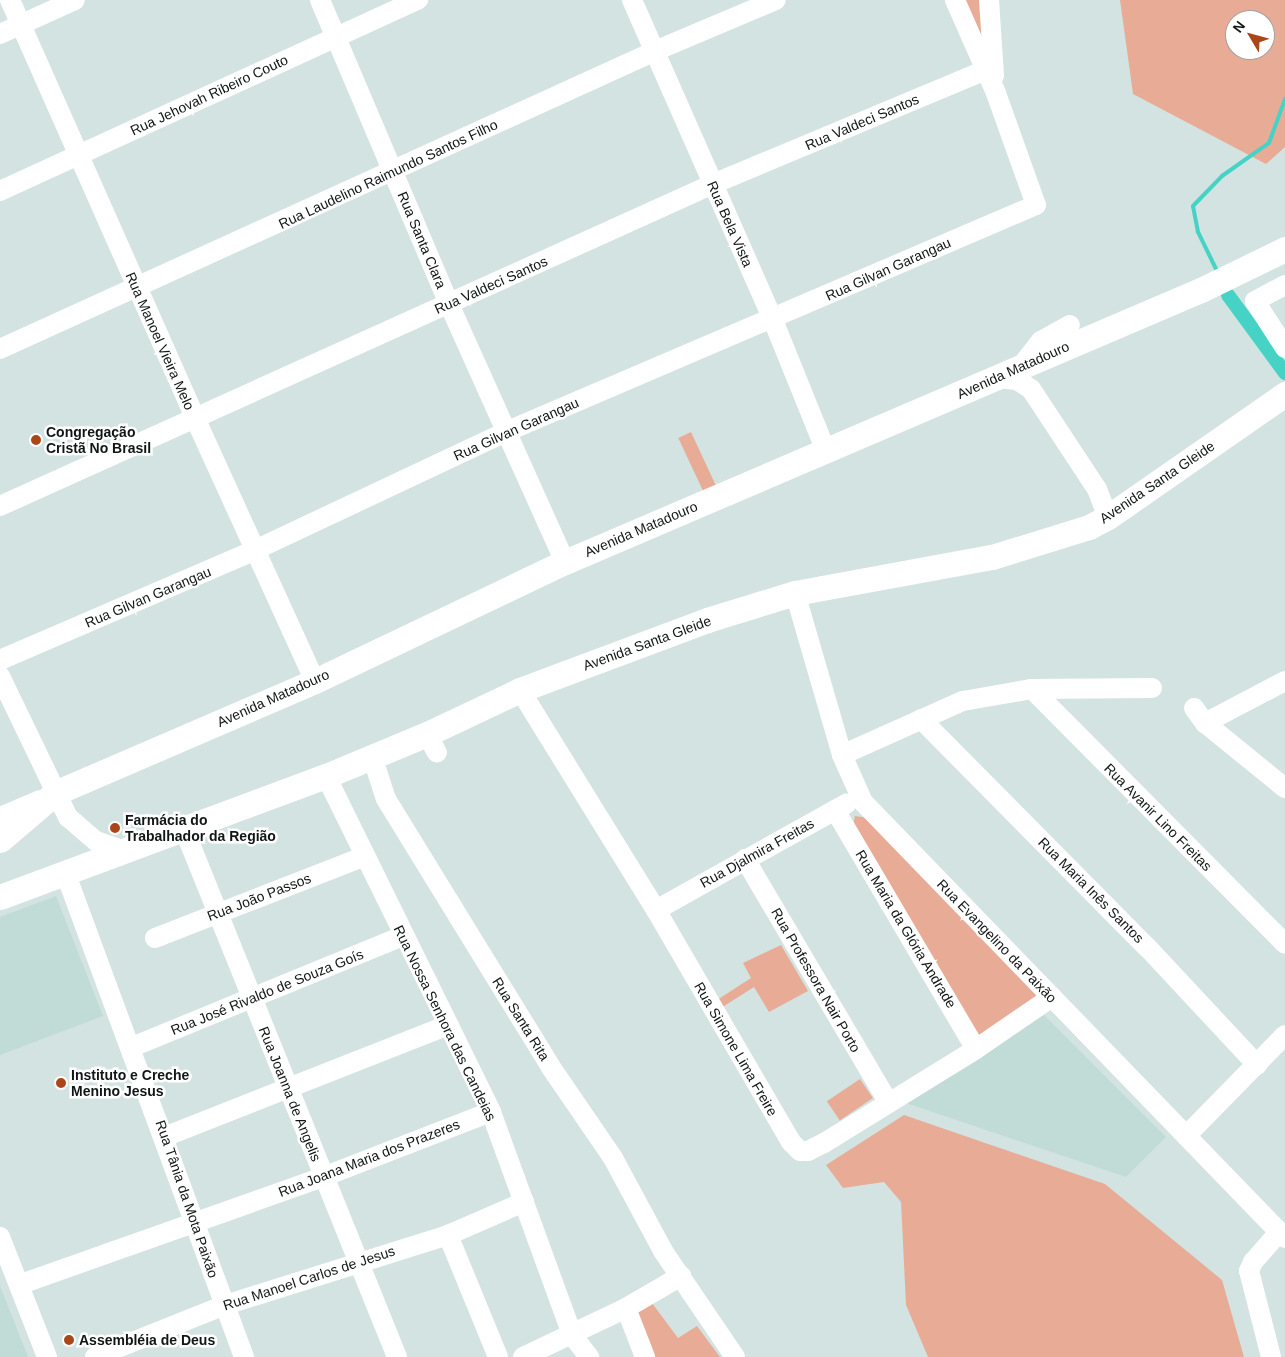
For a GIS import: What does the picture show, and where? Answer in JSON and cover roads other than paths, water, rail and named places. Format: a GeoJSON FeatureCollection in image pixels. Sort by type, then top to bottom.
{"type":"FeatureCollection","features":[{"type":"Feature","properties":{"kind":"main road","name":"Avenida Matadouro"},"geometry":{"type":"LineString","coordinates":[[55,793],[315,681],[565,562],[825,449],[998,378],[1022,365],[1203,289],[1244,271],[1285,249]]}},
{"type":"Feature","properties":{"kind":"main road","name":"Avenida Santa Gleide"},"geometry":{"type":"LineString","coordinates":[[0,897],[122,850],[326,776],[372,756],[432,743],[520,690],[707,620],[795,592],[992,557],[1089,527],[1108,517],[1280,397]]}},
{"type":"Feature","properties":{"kind":"main road"},"geometry":{"type":"LineString","coordinates":[[0,840],[55,793]]}},
{"type":"Feature","properties":{"kind":"street","name":"Rua Manoel Vieira Melo"},"geometry":{"type":"LineString","coordinates":[[10,0],[194,418],[315,681]]}},
{"type":"Feature","properties":{"kind":"street"},"geometry":{"type":"LineString","coordinates":[[0,34],[75,0]]}},
{"type":"Feature","properties":{"kind":"street","name":"Rua Santa Clara"},"geometry":{"type":"LineString","coordinates":[[320,0],[449,304],[508,431],[565,562]]}},
{"type":"Feature","properties":{"kind":"street","name":"Rua Jehovah Ribeiro Couto"},"geometry":{"type":"LineString","coordinates":[[0,191],[418,0]]}},
{"type":"Feature","properties":{"kind":"street","name":"Rua Bela Vista"},"geometry":{"type":"LineString","coordinates":[[632,0],[773,320],[825,449]]}},
{"type":"Feature","properties":{"kind":"street","name":"Rua Laudelino Raimundo Santos Filho"},"geometry":{"type":"LineString","coordinates":[[0,349],[394,172],[655,51],[776,0]]}},
{"type":"Feature","properties":{"kind":"street"},"geometry":{"type":"LineString","coordinates":[[955,0],[996,93]]}},
{"type":"Feature","properties":{"kind":"street"},"geometry":{"type":"LineString","coordinates":[[989,0],[996,93]]}},
{"type":"Feature","properties":{"kind":"street","name":"Rua Valdeci Santos"},"geometry":{"type":"LineString","coordinates":[[0,506],[713,184],[985,70]]}},
{"type":"Feature","properties":{"kind":"street","name":"Rua Gilvan Garangau"},"geometry":{"type":"LineString","coordinates":[[0,660],[255,550],[508,431],[773,320],[1036,205],[996,93]]}},
{"type":"Feature","properties":{"kind":"street"},"geometry":{"type":"LineString","coordinates":[[1285,285],[1255,301],[1285,348]]}},
{"type":"Feature","properties":{"kind":"street"},"geometry":{"type":"LineString","coordinates":[[1022,365],[1041,340],[1070,325]]}},
{"type":"Feature","properties":{"kind":"street"},"geometry":{"type":"LineString","coordinates":[[998,378],[1017,380],[1031,389],[1097,489],[1108,517]]}},
{"type":"Feature","properties":{"kind":"street","name":"Rua Evangelino da Paixão"},"geometry":{"type":"LineString","coordinates":[[795,592],[842,755],[859,798],[1186,1136],[1281,1228]]}},
{"type":"Feature","properties":{"kind":"street"},"geometry":{"type":"LineString","coordinates":[[0,676],[68,817],[82,832],[96,841],[122,850]]}},
{"type":"Feature","properties":{"kind":"street"},"geometry":{"type":"LineString","coordinates":[[1285,681],[1199,716],[1285,788]]}},
{"type":"Feature","properties":{"kind":"street"},"geometry":{"type":"LineString","coordinates":[[842,755],[962,701],[1032,690],[1152,688]]}},
{"type":"Feature","properties":{"kind":"street","name":"Rua Simone Lima Freire"},"geometry":{"type":"LineString","coordinates":[[520,690],[656,910],[791,1142],[800,1151],[808,1151],[824,1142],[976,1049],[1052,997]]}},
{"type":"Feature","properties":{"kind":"street","name":"Rua Avanir Lino Freitas"},"geometry":{"type":"LineString","coordinates":[[1032,690],[1285,944]]}},
{"type":"Feature","properties":{"kind":"street","name":"Rua Maria Inês Santos"},"geometry":{"type":"LineString","coordinates":[[921,719],[1148,948],[1257,1065]]}},
{"type":"Feature","properties":{"kind":"street","name":"Rua Santa Rita"},"geometry":{"type":"LineString","coordinates":[[372,756],[386,799],[550,1066],[613,1158],[663,1251],[681,1276]]}},
{"type":"Feature","properties":{"kind":"street","name":"Rua Nossa Senhora das Candeias"},"geometry":{"type":"LineString","coordinates":[[326,776],[363,857],[449,1024],[491,1112],[572,1335],[589,1357]]}},
{"type":"Feature","properties":{"kind":"street","name":"Avenida Matadouro"},"geometry":{"type":"LineString","coordinates":[[0,817],[55,793]]}},
{"type":"Feature","properties":{"kind":"street","name":"Rua Djalmira Freitas"},"geometry":{"type":"LineString","coordinates":[[656,910],[745,858],[859,798]]}},
{"type":"Feature","properties":{"kind":"street","name":"Rua Maria da Glória Andrade"},"geometry":{"type":"LineString","coordinates":[[835,810],[976,1049]]}},
{"type":"Feature","properties":{"kind":"street","name":"Rua Joanna de Angelis"},"geometry":{"type":"LineString","coordinates":[[184,829],[323,1177],[398,1357]]}},
{"type":"Feature","properties":{"kind":"street","name":"Rua João Passos"},"geometry":{"type":"LineString","coordinates":[[155,938],[363,857]]}},
{"type":"Feature","properties":{"kind":"street","name":"Rua Professora Nair Porto"},"geometry":{"type":"LineString","coordinates":[[745,858],[888,1102]]}},
{"type":"Feature","properties":{"kind":"street","name":"Rua Tânia da Mota Paixão"},"geometry":{"type":"LineString","coordinates":[[65,872],[132,1047],[193,1222],[244,1357]]}},
{"type":"Feature","properties":{"kind":"street","name":"Rua José Rivaldo de Souza Goís"},"geometry":{"type":"LineString","coordinates":[[132,1047],[402,936]]}},
{"type":"Feature","properties":{"kind":"street"},"geometry":{"type":"LineString","coordinates":[[164,1137],[449,1024]]}},
{"type":"Feature","properties":{"kind":"street"},"geometry":{"type":"LineString","coordinates":[[1186,1136],[1285,1035]]}},
{"type":"Feature","properties":{"kind":"street","name":"Rua Joana Maria dos Prazeres"},"geometry":{"type":"LineString","coordinates":[[21,1284],[323,1177],[491,1112]]}},
{"type":"Feature","properties":{"kind":"street","name":"Rua Manoel Carlos de Jesus"},"geometry":{"type":"LineString","coordinates":[[95,1357],[139,1349],[225,1305],[448,1234],[524,1202]]}},
{"type":"Feature","properties":{"kind":"street"},"geometry":{"type":"LineString","coordinates":[[1271,1357],[1249,1272],[1252,1262],[1281,1228]]}},
{"type":"Feature","properties":{"kind":"street"},"geometry":{"type":"LineString","coordinates":[[448,1234],[498,1357]]}},
{"type":"Feature","properties":{"kind":"street"},"geometry":{"type":"LineString","coordinates":[[0,1237],[21,1284],[47,1357]]}},
{"type":"Feature","properties":{"kind":"street"},"geometry":{"type":"LineString","coordinates":[[523,1357],[626,1308],[681,1276],[735,1357]]}},
{"type":"Feature","properties":{"kind":"street"},"geometry":{"type":"LineString","coordinates":[[626,1308],[645,1357]]}},
{"type":"Feature","properties":{"kind":"waterway"},"geometry":{"type":"LineString","coordinates":[[1218,273],[1198,232],[1193,206],[1222,176],[1269,143],[1285,99]]}},
{"type":"Feature","properties":{"kind":"waterway"},"geometry":{"type":"LineString","coordinates":[[1228,295],[1285,373]]}},
{"type":"Feature","properties":{"kind":"place","name":"Congregação Cristã No Brasil"},"geometry":{"type":"Point","coordinates":[36,440]}},
{"type":"Feature","properties":{"kind":"place","name":"Farmácia do Trabalhador da Região"},"geometry":{"type":"Point","coordinates":[115,828]}},
{"type":"Feature","properties":{"kind":"place","name":"Instituto e Creche Menino Jesus"},"geometry":{"type":"Point","coordinates":[61,1083]}},
{"type":"Feature","properties":{"kind":"place","name":"Assembléia de Deus"},"geometry":{"type":"Point","coordinates":[69,1340]}}]}
